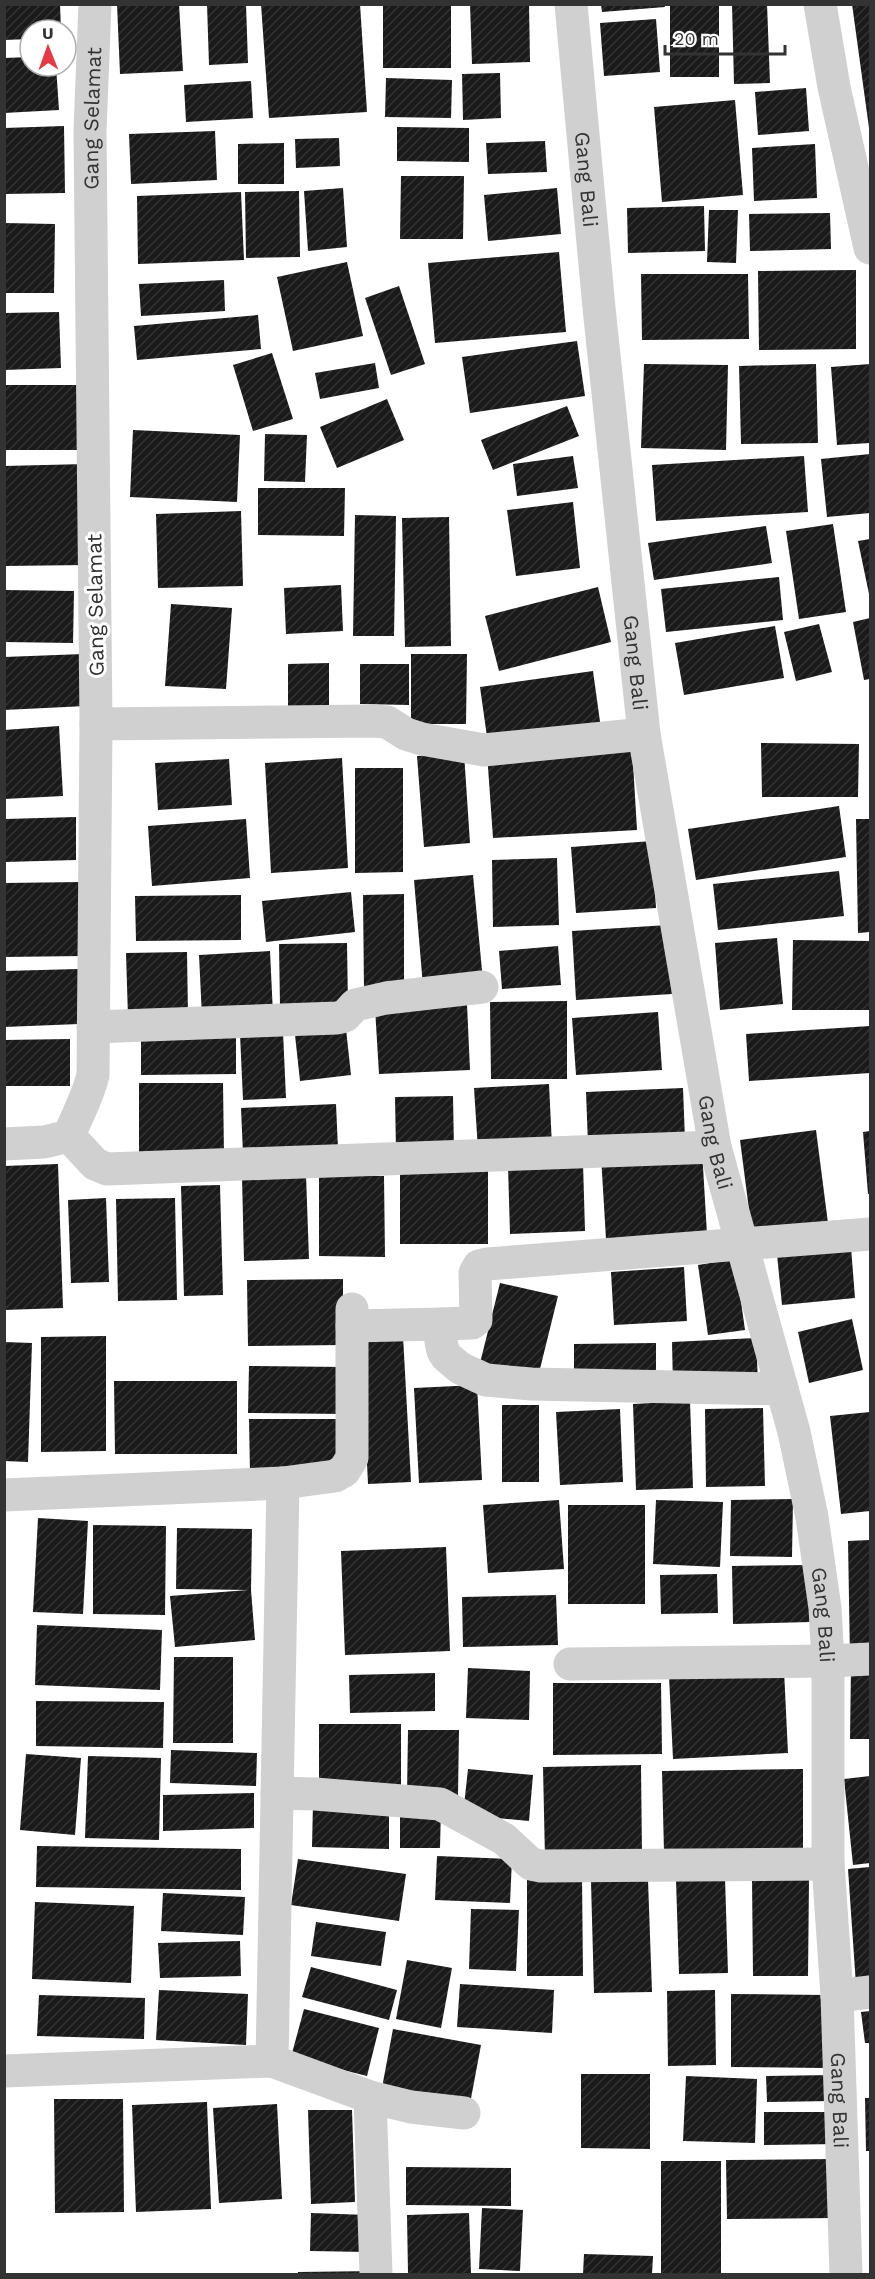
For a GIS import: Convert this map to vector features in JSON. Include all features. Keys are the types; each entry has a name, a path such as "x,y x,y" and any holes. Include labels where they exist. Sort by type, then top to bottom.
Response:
{"street":[{"name":"Gang Selamat","path":"69,1136 78,1112 88,1096 93,1076 96,724 90,131 95,4"},
{"name":"Gang Bali","path":"571,4 644,734 715,1147 794,1432 812,1517 825,1608 828,1661 828,1864 837,1996 846,2274"},
{"path":"820,4 834,87 870,248"},
{"path":"96,724 387,722 406,734 422,739 484,750 644,734"},
{"path":"93,1027 337,1018 345,1016 355,1005 386,998 482,987"},
{"path":"4,1144 44,1142 69,1136 95,1164 107,1169 715,1147"},
{"path":"4,1495 282,1483 335,1476 344,1471 352,1458 352,1318 442,1324 472,1323 476,1320 475,1273 479,1266 487,1263 742,1246 870,1234"},
{"path":"442,1324 442,1351 460,1368 486,1380 531,1384 782,1389"},
{"path":"272,2061 282,1483"},
{"path":"570,1664 870,1659"},
{"path":"277,1793 440,1804 504,1839 531,1864 541,1866 828,1864"},
{"path":"837,1996 870,1992"},
{"path":"4,2071 272,2061 370,2097 411,2107 464,2113"},
{"path":"370,2097 376,2274"}],"building":[{"path":"4,4 60,4 61,18 18,18 18,39 4,40"},
{"path":"117,4 179,4 183,71 120,74"},
{"path":"207,4 246,4 248,63 209,65"},
{"path":"261,4 360,4 367,112 269,118"},
{"path":"383,4 451,4 451,68 383,68"},
{"path":"470,4 529,4 530,62 472,64"},
{"path":"601,4 664,4 665,7 602,12"},
{"path":"670,4 719,4 719,77 670,77"},
{"path":"732,4 767,4 770,83 734,84"},
{"path":"852,4 870,4 870,128 869,128"},
{"path":"656,19 660,72 604,76 600,23"},
{"path":"18,57 18,78 57,78 59,110 4,113 4,58"},
{"path":"500,73 501,118 463,120 462,74"},
{"path":"386,78 452,80 451,118 385,117"},
{"path":"251,81 253,118 186,122 184,85"},
{"path":"806,88 809,131 758,135 755,92"},
{"path":"735,100 743,195 662,202 654,107"},
{"path":"64,126 65,193 4,194 4,128"},
{"path":"397,127 469,128 469,162 397,161"},
{"path":"215,131 217,180 131,184 129,134"},
{"path":"339,138 340,166 296,168 295,139"},
{"path":"545,141 547,172 488,174 486,143"},
{"path":"284,143 284,184 238,184 238,144"},
{"path":"815,144 817,198 754,201 752,148"},
{"path":"401,176 464,176 463,239 400,239"},
{"path":"343,188 347,247 308,251 304,191"},
{"path":"557,188 561,234 488,241 484,195"},
{"path":"299,191 300,257 246,258 245,192"},
{"path":"241,192 244,260 138,264 137,196"},
{"path":"704,206 705,251 628,253 627,208"},
{"path":"709,210 738,210 736,263 707,262"},
{"path":"830,213 831,249 750,251 749,214"},
{"path":"4,223 55,224 54,293 4,293"},
{"path":"559,252 566,332 435,343 428,263"},
{"path":"347,262 363,336 293,351 277,277"},
{"path":"856,270 856,349 759,350 758,271"},
{"path":"641,274 748,274 749,339 642,340"},
{"path":"224,280 225,311 141,316 139,284"},
{"path":"399,286 425,364 391,375 365,298"},
{"path":"59,312 61,368 4,370 4,313"},
{"path":"258,315 261,349 137,360 134,326"},
{"path":"577,341 585,396 470,413 462,357"},
{"path":"272,353 293,419 253,431 233,365"},
{"path":"375,363 379,388 320,399 315,373"},
{"path":"644,364 728,365 726,450 641,448"},
{"path":"816,364 818,443 741,444 739,366"},
{"path":"870,364 870,443 837,445 831,367"},
{"path":"4,385 79,385 79,450 4,450"},
{"path":"387,399 404,440 337,468 320,427"},
{"path":"567,406 579,436 493,470 481,440"},
{"path":"133,430 240,435 237,502 130,497"},
{"path":"265,434 307,435 305,482 264,481"},
{"path":"870,454 870,513 827,517 821,459"},
{"path":"573,456 578,488 517,496 513,464"},
{"path":"804,456 808,512 656,521 652,465"},
{"path":"86,464 87,565 4,566 4,466"},
{"path":"258,488 345,488 344,536 258,535"},
{"path":"573,502 580,568 516,576 507,510"},
{"path":"241,511 243,586 158,588 156,514"},
{"path":"355,515 396,516 394,636 353,636"},
{"path":"449,517 451,646 405,647 402,518"},
{"path":"833,524 846,612 799,619 786,531"},
{"path":"766,526 772,563 654,580 648,543"},
{"path":"870,539 870,594 869,594 858,541"},
{"path":"779,577 783,620 666,632 661,589"},
{"path":"341,585 343,631 286,634 284,588"},
{"path":"598,587 611,642 499,671 485,616"},
{"path":"4,590 74,591 73,643 4,642"},
{"path":"171,604 232,608 226,689 165,686"},
{"path":"870,618 870,679 864,680 853,622"},
{"path":"819,624 832,672 796,681 784,632"},
{"path":"775,626 784,678 684,695 675,643"},
{"path":"83,654 86,706 4,710 4,657"},
{"path":"411,654 467,654 466,724 411,724"},
{"path":"329,663 329,706 288,706 288,664"},
{"path":"360,664 409,664 409,705 360,704"},
{"path":"593,671 601,729 488,744 480,687"},
{"path":"59,726 63,796 4,799 4,730"},
{"path":"761,743 859,744 858,797 762,797"},
{"path":"632,746 637,830 493,838 487,753"},
{"path":"464,753 470,843 424,847 417,756"},
{"path":"342,758 348,868 271,873 265,763"},
{"path":"229,759 232,805 158,810 155,763"},
{"path":"355,768 403,768 403,872 355,873"},
{"path":"839,806 846,857 696,880 688,829"},
{"path":"76,817 76,860 5,862 5,819"},
{"path":"246,819 250,878 152,886 148,826"},
{"path":"856,819 870,819 870,932 858,933"},
{"path":"652,841 656,908 576,913 571,847"},
{"path":"557,858 559,925 493,927 492,860"},
{"path":"839,871 844,916 718,930 713,884"},
{"path":"473,875 483,981 423,986 414,880"},
{"path":"82,882 83,956 4,957 4,883"},
{"path":"351,892 355,932 266,942 262,901"},
{"path":"404,894 404,991 364,991 363,895"},
{"path":"241,895 241,940 136,941 135,896"},
{"path":"668,925 672,994 576,1000 572,931"},
{"path":"777,938 783,1004 720,1010 715,943"},
{"path":"793,940 870,941 870,1010 792,1010"},
{"path":"347,943 348,1006 280,1007 279,944"},
{"path":"558,946 561,985 502,989 499,951"},
{"path":"270,951 273,1014 202,1017 199,955"},
{"path":"187,952 188,1016 128,1017 126,953"},
{"path":"78,969 79,1024 4,1027 4,971"},
{"path":"567,1001 567,1079 491,1079 490,1002"},
{"path":"467,1004 470,1070 379,1074 375,1008"},
{"path":"658,1012 662,1070 576,1075 572,1018"},
{"path":"870,1026 870,1073 749,1081 746,1034"},
{"path":"346,1029 351,1075 300,1081 295,1035"},
{"path":"283,1032 286,1098 243,1100 240,1034"},
{"path":"141,1037 236,1038 236,1074 141,1075"},
{"path":"70,1039 70,1086 4,1086 4,1040"},
{"path":"139,1083 223,1083 224,1155 139,1155"},
{"path":"549,1084 552,1146 478,1150 474,1088"},
{"path":"683,1088 685,1140 588,1144 586,1092"},
{"path":"453,1096 454,1150 396,1151 395,1097"},
{"path":"336,1104 338,1149 243,1154 241,1108"},
{"path":"816,1130 829,1231 753,1241 740,1140"},
{"path":"870,1131 870,1194 868,1194 863,1132"},
{"path":"702,1150 707,1234 606,1239 601,1156"},
{"path":"583,1163 585,1231 510,1234 508,1166"},
{"path":"58,1164 63,1308 4,1310 4,1166"},
{"path":"488,1169 488,1244 400,1244 400,1170"},
{"path":"306,1175 309,1259 244,1261 242,1177"},
{"path":"319,1176 384,1176 385,1257 319,1256"},
{"path":"220,1185 223,1295 184,1296 181,1186"},
{"path":"106,1198 109,1282 71,1283 68,1200"},
{"path":"175,1198 177,1300 118,1301 116,1199"},
{"path":"851,1247 855,1298 782,1305 777,1254"},
{"path":"735,1259 745,1330 708,1335 698,1265"},
{"path":"684,1267 687,1321 614,1325 611,1272"},
{"path":"343,1279 343,1345 248,1346 247,1280"},
{"path":"500,1283 558,1296 538,1377 480,1363"},
{"path":"852,1319 863,1370 809,1383 798,1332"},
{"path":"106,1336 106,1451 41,1452 41,1337"},
{"path":"403,1336 411,1482 368,1484 361,1338"},
{"path":"756,1338 758,1382 673,1386 672,1342"},
{"path":"4,1342 32,1343 28,1462 4,1461"},
{"path":"656,1343 656,1379 574,1381 574,1344"},
{"path":"249,1366 344,1367 344,1414 248,1413"},
{"path":"114,1381 237,1381 237,1454 115,1454"},
{"path":"477,1385 482,1480 419,1483 414,1388"},
{"path":"690,1401 693,1488 636,1490 633,1404"},
{"path":"502,1405 539,1405 539,1482 502,1482"},
{"path":"763,1408 765,1486 706,1487 705,1409"},
{"path":"620,1409 623,1482 560,1485 556,1412"},
{"path":"870,1412 870,1511 841,1514 830,1416"},
{"path":"249,1419 336,1419 337,1472 250,1473"},
{"path":"793,1499 792,1557 730,1556 731,1500"},
{"path":"559,1500 564,1569 488,1573 483,1505"},
{"path":"656,1500 723,1502 720,1567 653,1564"},
{"path":"568,1505 645,1505 645,1604 568,1604"},
{"path":"38,1518 88,1521 83,1614 33,1612"},
{"path":"93,1525 166,1526 165,1615 93,1614"},
{"path":"177,1528 252,1529 251,1590 255,1640 175,1647 170,1596 248,1590 176,1589"},
{"path":"870,1540 870,1657 850,1658 848,1541"},
{"path":"446,1547 450,1651 345,1655 341,1551"},
{"path":"810,1565 811,1622 733,1624 732,1566"},
{"path":"717,1574 718,1613 661,1614 660,1575"},
{"path":"556,1595 558,1645 463,1647 462,1597"},
{"path":"37,1625 162,1630 160,1690 35,1685"},
{"path":"174,1657 233,1657 233,1743 173,1743"},
{"path":"851,1667 870,1667 870,1739 850,1739"},
{"path":"468,1668 530,1671 529,1720 466,1718"},
{"path":"784,1670 788,1753 673,1759 669,1676"},
{"path":"435,1673 435,1711 350,1713 349,1675"},
{"path":"553,1683 661,1683 662,1754 553,1755"},
{"path":"36,1701 164,1702 163,1748 36,1746"},
{"path":"319,1724 401,1724 401,1789 319,1789"},
{"path":"408,1730 459,1730 458,1796 407,1796"},
{"path":"171,1750 257,1753 256,1786 170,1783"},
{"path":"26,1754 81,1758 75,1835 20,1830"},
{"path":"88,1756 161,1758 159,1840 85,1838"},
{"path":"641,1765 642,1856 545,1858 543,1767"},
{"path":"468,1769 533,1775 529,1821 463,1815"},
{"path":"803,1769 803,1850 664,1852 662,1771"},
{"path":"870,1776 870,1863 853,1865 844,1779"},
{"path":"254,1793 254,1828 163,1831 163,1795"},
{"path":"313,1803 389,1803 389,1849 312,1847"},
{"path":"400,1808 441,1808 440,1848 400,1848"},
{"path":"37,1846 241,1849 241,1890 36,1887"},
{"path":"437,1856 512,1859 510,1903 435,1900"},
{"path":"298,1859 406,1874 399,1921 291,1905"},
{"path":"870,1867 870,1984 856,1985 848,1869"},
{"path":"582,1877 583,1976 527,1976 527,1878"},
{"path":"725,1878 728,1973 679,1974 676,1880"},
{"path":"752,1878 809,1879 808,1976 753,1976"},
{"path":"648,1880 652,1992 594,1993 591,1882"},
{"path":"163,1893 245,1897 243,1935 161,1931"},
{"path":"35,1902 134,1906 131,1983 32,1979"},
{"path":"471,1909 519,1910 516,1971 469,1969"},
{"path":"316,1922 386,1932 381,1966 311,1956"},
{"path":"240,1941 241,1976 160,1978 158,1943"},
{"path":"407,1960 452,1968 441,2028 396,2019"},
{"path":"311,1967 397,1990 389,2020 302,1997"},
{"path":"460,1984 554,1990 552,2033 457,2027"},
{"path":"159,1990 248,1994 246,2045 156,2040"},
{"path":"715,1990 716,2065 668,2066 667,1991"},
{"path":"731,1994 824,1995 824,2068 731,2067"},
{"path":"39,1995 145,1998 144,2039 37,2036"},
{"path":"304,2009 379,2028 367,2076 291,2057"},
{"path":"870,2011 870,2043 865,2043 861,2012"},
{"path":"393,2029 481,2045 469,2109 381,2093"},
{"path":"581,2074 650,2074 650,2149 581,2148"},
{"path":"832,2075 833,2101 767,2102 766,2076"},
{"path":"686,2076 757,2079 755,2143 683,2141"},
{"path":"865,2098 870,2098 870,2151 866,2151"},
{"path":"54,2099 123,2099 124,2212 55,2213"},
{"path":"207,2102 211,2209 136,2212 132,2105"},
{"path":"277,2104 282,2199 219,2203 213,2108"},
{"path":"308,2110 352,2110 355,2202 311,2204"},
{"path":"764,2112 839,2112 840,2144 764,2145"},
{"path":"835,2159 835,2218 727,2219 726,2160"},
{"path":"661,2161 721,2161 721,2274 661,2274"},
{"path":"406,2167 511,2168 511,2206 406,2205"},
{"path":"482,2208 523,2210 520,2271 479,2269"},
{"path":"311,2213 368,2215 367,2252 310,2251"},
{"path":"469,2213 471,2274 408,2274 407,2215"},
{"path":"584,2254 653,2256 652,2274 583,2274"},
{"path":"375,2271 375,2274 298,2274 298,2272"}]}
